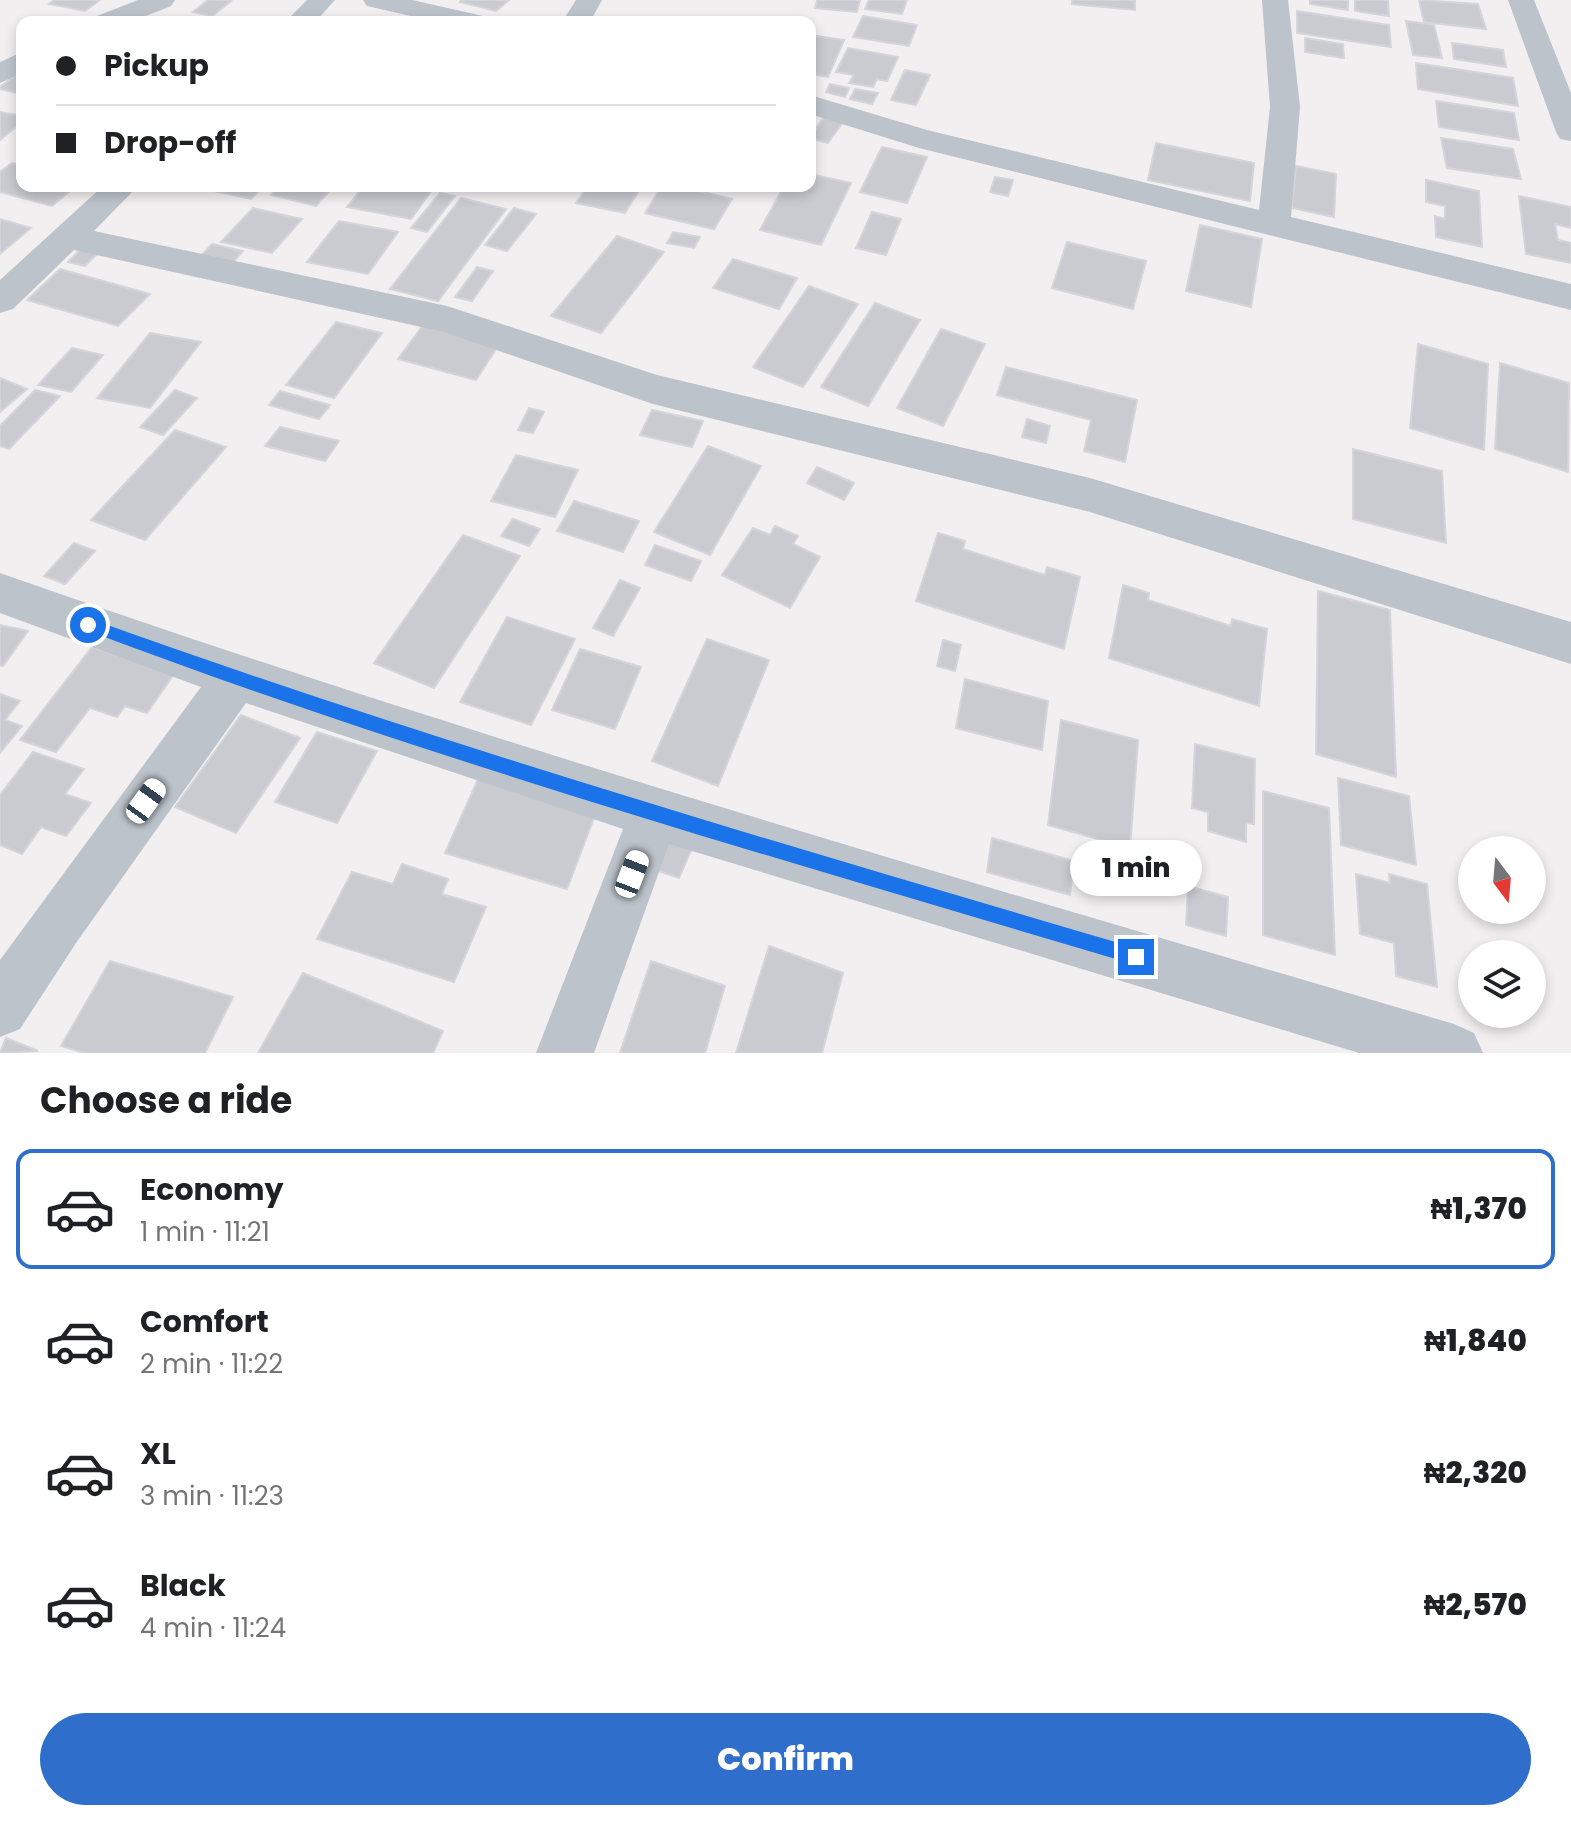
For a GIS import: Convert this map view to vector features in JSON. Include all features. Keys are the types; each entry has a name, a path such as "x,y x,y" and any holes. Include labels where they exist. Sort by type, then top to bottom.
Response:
{"street":[{"path":"122,16 162,0"},
{"path":"305,16 322,0"},
{"path":"376,0 447,16"},
{"path":"1274,226 1285,107 1275,0"},
{"path":"1521,0 1571,132"},
{"path":"816,106 919,138 1571,297"},
{"path":"0,300 116,192"},
{"path":"67,237 447,319 653,389 1090,495 1571,643"},
{"path":"0,593 236,678 654,814 1454,1053"},
{"path":"0,1009 57,924 236,678"},
{"path":"565,1053 654,814"}],"building":[{"path":"54,0 100,0 85,11 49,4"},
{"path":"208,0 231,1 212,16 193,12"},
{"path":"509,0 496,11 460,2"},
{"path":"817,0 860,0 857,12 815,8"},
{"path":"869,0 907,0 902,14 865,9"},
{"path":"1072,0 1135,0 1135,10 1072,4"},
{"path":"1310,0 1348,0 1348,10 1310,4"},
{"path":"1355,0 1388,0 1389,16 1355,11"},
{"path":"1419,0 1478,4 1486,29 1424,22"},
{"path":"1297,11 1389,25 1391,47 1297,33"},
{"path":"863,16 917,25 909,46 853,37"},
{"path":"1406,21 1434,25 1442,58 1413,55"},
{"path":"816,36 844,40 828,77 816,75"},
{"path":"1305,38 1343,44 1344,58 1305,52"},
{"path":"1452,43 1503,50 1506,67 1454,59"},
{"path":"848,48 898,57 887,81 877,79 873,87 849,83 854,75 836,72"},
{"path":"1416,63 1513,78 1518,106 1418,89"},
{"path":"905,70 930,75 916,105 891,100"},
{"path":"16,75 16,93 0,87"},
{"path":"830,84 849,88 845,97 826,92"},
{"path":"855,89 878,93 872,104 850,99"},
{"path":"1436,101 1514,113 1519,140 1439,127"},
{"path":"0,112 16,115 16,127 0,140"},
{"path":"824,117 843,122 828,143 816,140 816,129"},
{"path":"1441,138 1513,149 1521,179 1447,168"},
{"path":"1156,143 1254,163 1250,201 1148,180"},
{"path":"882,147 927,157 907,203 860,192"},
{"path":"12,163 16,164 16,192 69,192 52,206 0,192 0,172"},
{"path":"1296,166 1336,174 1334,217 1292,208"},
{"path":"816,175 851,183 821,245 760,230 781,192 816,192"},
{"path":"995,177 1013,180 1008,196 990,192"},
{"path":"1426,180 1479,191 1482,247 1436,237 1435,216 1445,219 1445,206 1426,202"},
{"path":"219,192 258,192 251,199"},
{"path":"274,192 329,192 316,206 271,195"},
{"path":"359,192 431,192 411,219 347,207"},
{"path":"584,192 638,192 625,213 576,203"},
{"path":"658,192 702,192 732,199 714,229 645,213"},
{"path":"440,193 455,196 427,232 411,228"},
{"path":"1519,196 1571,207 1571,228 1555,224 1558,240 1571,243 1571,263 1526,254"},
{"path":"461,198 506,209 438,301 390,289"},
{"path":"253,208 302,219 272,253 221,242"},
{"path":"514,208 536,214 507,251 485,245"},
{"path":"872,212 901,219 886,255 856,248"},
{"path":"0,219 31,228 0,254"},
{"path":"339,221 398,232 368,274 307,262"},
{"path":"1200,225 1262,239 1251,307 1186,291"},
{"path":"673,232 700,237 694,248 667,243"},
{"path":"617,236 664,252 601,333 551,316"},
{"path":"1067,242 1146,261 1133,309 1052,288"},
{"path":"212,244 243,251 230,266 199,258"},
{"path":"84,246 101,250 85,266 68,262"},
{"path":"733,259 797,278 779,309 713,288"},
{"path":"477,267 493,271 472,301 455,297"},
{"path":"60,269 150,294 118,326 27,300"},
{"path":"809,286 858,304 803,387 753,367"},
{"path":"875,303 920,320 868,406 821,387"},
{"path":"336,322 382,333 334,398 286,385"},
{"path":"424,324 500,343 476,380 398,359"},
{"path":"941,329 985,344 943,426 897,408"},
{"path":"150,333 201,342 150,408 97,398"},
{"path":"1418,344 1488,364 1484,450 1410,428"},
{"path":"72,348 103,355 71,392 38,385"},
{"path":"1500,363 1569,383 1568,472 1495,449"},
{"path":"1006,367 1137,400 1125,462 1084,451 1091,420 997,395"},
{"path":"0,378 27,389 0,412"},
{"path":"35,390 60,396 9,449 0,446 0,426"},
{"path":"175,390 197,398 163,435 140,427"},
{"path":"280,391 330,405 319,419 269,405"},
{"path":"529,408 544,412 533,433 518,430"},
{"path":"652,410 703,421 692,447 640,435"},
{"path":"1027,419 1050,426 1046,443 1022,437"},
{"path":"280,427 339,441 325,461 265,446"},
{"path":"175,430 226,447 145,540 91,520"},
{"path":"708,446 761,466 710,555 654,532"},
{"path":"1353,449 1442,471 1446,543 1353,519"},
{"path":"516,455 578,470 555,517 491,501"},
{"path":"817,467 854,483 844,500 807,483"},
{"path":"574,501 639,521 623,552 557,531"},
{"path":"513,519 540,529 529,546 501,536"},
{"path":"775,526 798,536 793,544 820,557 790,608 722,575 753,528 770,535"},
{"path":"938,533 965,541 963,549 1045,575 1047,567 1080,577 1064,649 916,601"},
{"path":"463,535 520,556 434,688 374,663"},
{"path":"74,543 95,551 65,584 44,576"},
{"path":"655,545 701,561 691,581 645,565"},
{"path":"620,580 640,588 613,636 593,628"},
{"path":"1123,585 1149,593 1148,600 1231,626 1232,619 1267,629 1259,706 1109,658"},
{"path":"1318,591 1390,610 1396,777 1316,754"},
{"path":"507,617 575,639 531,725 460,702"},
{"path":"0,625 28,631 3,666 0,665"},
{"path":"707,639 769,660 718,786 652,761"},
{"path":"943,640 961,645 955,671 937,666"},
{"path":"92,647 174,674 147,713 125,706 117,717 90,708 56,752 20,740"},
{"path":"580,649 641,667 615,729 552,710"},
{"path":"965,679 1048,701 1042,750 956,728"},
{"path":"0,694 20,701 5,720 22,726 0,753"},
{"path":"241,715 300,738 236,833 175,807"},
{"path":"1061,720 1138,740 1130,848 1048,825"},
{"path":"317,732 377,751 337,823 275,802"},
{"path":"1195,744 1255,759 1254,824 1246,823 1246,842 1208,831 1208,812 1192,808"},
{"path":"33,752 84,769 65,794 91,803 66,836 41,827 22,854 0,845 0,795"},
{"path":"479,777 597,810 567,889 445,853"},
{"path":"1338,778 1409,796 1416,865 1341,845"},
{"path":"1263,791 1329,808 1335,955 1263,935"},
{"path":"668,835 693,846 679,878 653,869"},
{"path":"992,838 1074,861 1070,895 987,872"},
{"path":"402,864 448,879 442,894 486,907 454,982 317,939 352,872 393,884"},
{"path":"1356,874 1390,883 1389,874 1427,884 1437,987 1396,976 1394,943 1360,934"},
{"path":"1188,886 1228,897 1226,936 1186,925"},
{"path":"769,946 843,973 822,1053 736,1053"},
{"path":"110,961 233,997 205,1053 84,1053 61,1046"},
{"path":"651,961 725,986 705,1053 620,1053"},
{"path":"303,973 443,1031 433,1053 258,1053"},
{"path":"6,1038 38,1051 0,1053"}],"route":[{"path":"88,625 236,678 654,814 1136,957"}]}
